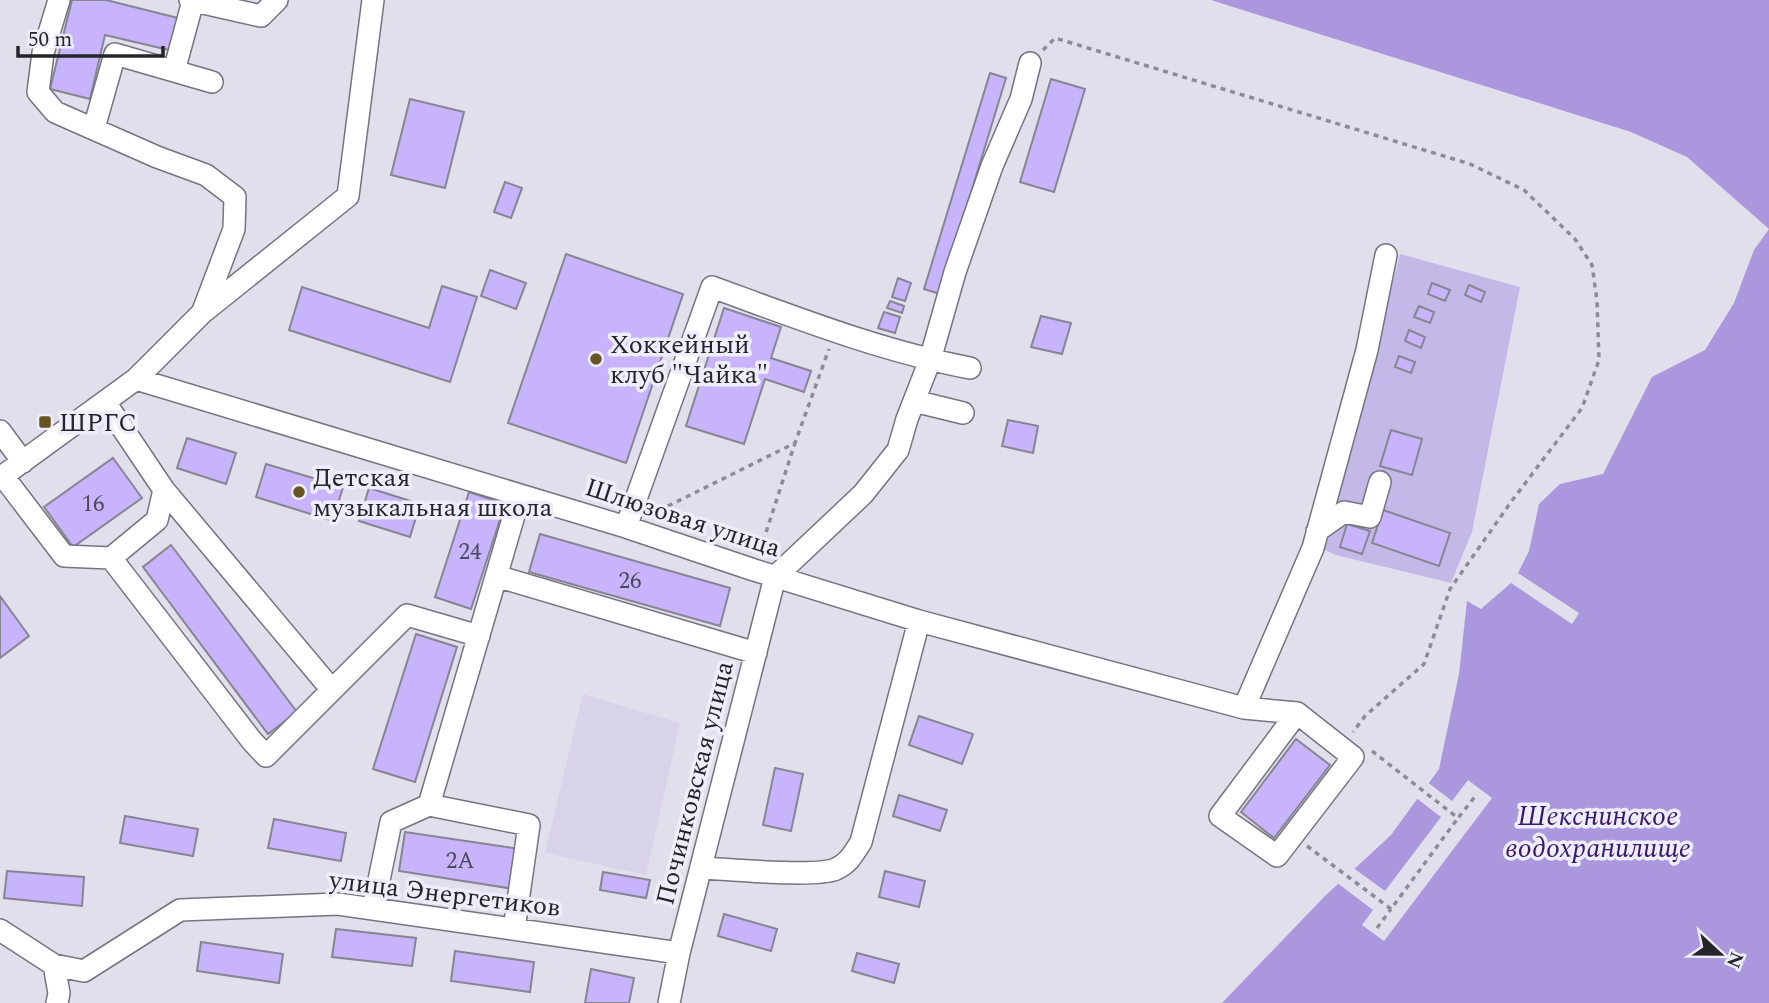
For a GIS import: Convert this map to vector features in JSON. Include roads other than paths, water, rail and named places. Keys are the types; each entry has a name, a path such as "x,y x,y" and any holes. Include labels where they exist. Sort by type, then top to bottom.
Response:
{"street":[{"path":"59,0 43,53 38,92 55,112 157,157 206,175 235,197 234,229 202,313"},
{"path":"174,71 191,0 261,16 277,0"},
{"path":"164,490 157,520 111,558 64,556 1,477 136,379 202,313 348,196 373,0"},
{"path":"94,128 115,54 212,82"},
{"path":"775,577 863,494 898,450 930,360 955,272 992,166 1021,99 1030,63"},
{"path":"1244,708 1312,548 1367,350 1386,255"},
{"path":"626,527 712,287 835,332 930,360 970,368"},
{"name":"Шлюзовая улица","path":"136,379 626,527 919,621 1244,708 1297,713"},
{"path":"914,401 963,413"},
{"path":"105,402 164,490 332,690"},
{"path":"0,431 23,462"},
{"path":"1317,531 1344,512 1370,517 1380,482"},
{"path":"429,805 520,495"},
{"path":"111,558 266,756 407,615 479,636"},
{"path":"496,576 756,653"},
{"name":"Починковская улица","path":"669,1003 679,953 775,577"},
{"path":"701,868 807,872 834,870 848,862 861,842 919,621"},
{"path":"1297,713 1353,757 1277,856 1220,816 1297,713"},
{"path":"373,909 391,822 429,805 529,825 514,929"},
{"name":"улица Энергетиков","path":"54,965 84,971 180,910 338,904 679,953"},
{"path":"0,930 54,965 59,993 57,1003"}],"water":[{"path":"1211,0 1769,0 1769,229 1687,157 1631,132"},
{"name":"Шекснинское водохранилище","path":"1769,229 1769,1003 1222,1003 1325,896 1391,835 1439,769 1459,674 1467,601 1481,609 1511,583 1529,551 1539,504 1560,484 1603,474 1652,377 1705,350 1734,303 1754,250"}],"place":[{"name":"Хоккейный клуб \"Чайка\"","path":"596,359"},
{"name":"ШРГС","path":"45,422"},
{"name":"Детская музыкальная школа","path":"299,492"}]}
